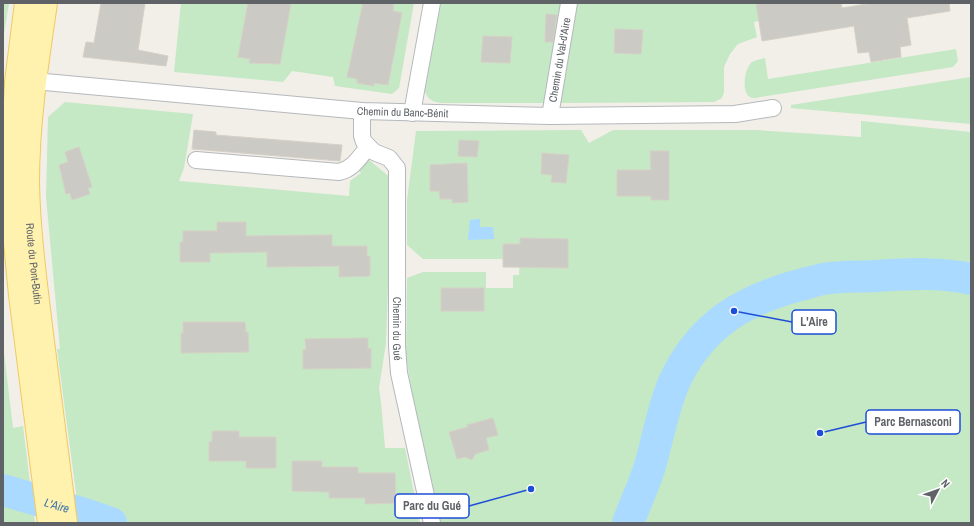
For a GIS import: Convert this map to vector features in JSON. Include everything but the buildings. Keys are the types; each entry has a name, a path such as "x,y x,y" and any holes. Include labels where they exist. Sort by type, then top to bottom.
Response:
{"main road":[{"name":"Route du Pont-Butin","path":"26,3 18,81 11,183 14,232 29,294 66,523"},
{"name":"Route du Pont-Butin","path":"18,81 46,3"},
{"name":"Route du Pont-Butin","path":"29,294 50,523"}],"street":[{"path":"412,113 432,3"},
{"name":"Chemin du Val-d'Aire","path":"550,116 569,3"},
{"name":"Chemin du Banc-Bénit","path":"18,81 362,112 550,116 735,114 773,108"},
{"path":"196,160 339,172 347,170 353,166 368,147 362,136 362,112"},
{"name":"Chemin du Gué","path":"368,147 374,152 389,158 397,168 397,346 399,373 432,523"}],"green space":[{"path":"3,3 9,3 3,40"},
{"path":"181,3 414,3 399,88 392,94 335,86 333,77 292,71 283,82 174,72"},
{"path":"441,3 566,3 547,103 441,103 430,99 426,95 424,84"},
{"path":"576,3 756,3 759,21 754,22 757,37 738,44 730,54 724,67 724,92 722,98 714,102 558,103"},
{"path":"956,49 958,61 953,67 756,98 749,96 745,87 745,76 749,65 754,61 765,58 768,79"},
{"path":"971,77 971,124 791,108 791,105"},
{"path":"65,102 193,114 184,168 179,181 349,196 350,181 361,173 356,166 361,162 369,160 392,179 386,343 379,388 385,448 405,448 420,523 80,523 57,349 60,349 46,197 48,117"},
{"path":"861,121 971,132 971,523 439,523 417,420 406,358 407,278 423,272 486,272 486,288 513,288 513,275 519,275 520,259 423,259 407,245 407,200 416,131 581,130 589,143 613,130 756,130 861,137"},
{"path":"3,344 13,428 23,426 35,523 3,523"}],"water":[{"path":"480,219 480,227 493,227 494,239 468,240 470,220"}],"waterway":[{"name":"L'Aire","path":"628,523 650,466 672,386 687,358 712,329 726,318 758,299 776,292 823,279 924,274 948,275 971,279"},
{"name":"L'Aire","path":"3,490 111,523"}],"place":[{"name":"L'Aire","path":"734,311"},
{"name":"Parc Bernasconi","path":"820,433"},
{"name":"Parc du Gué","path":"531,489"}]}
